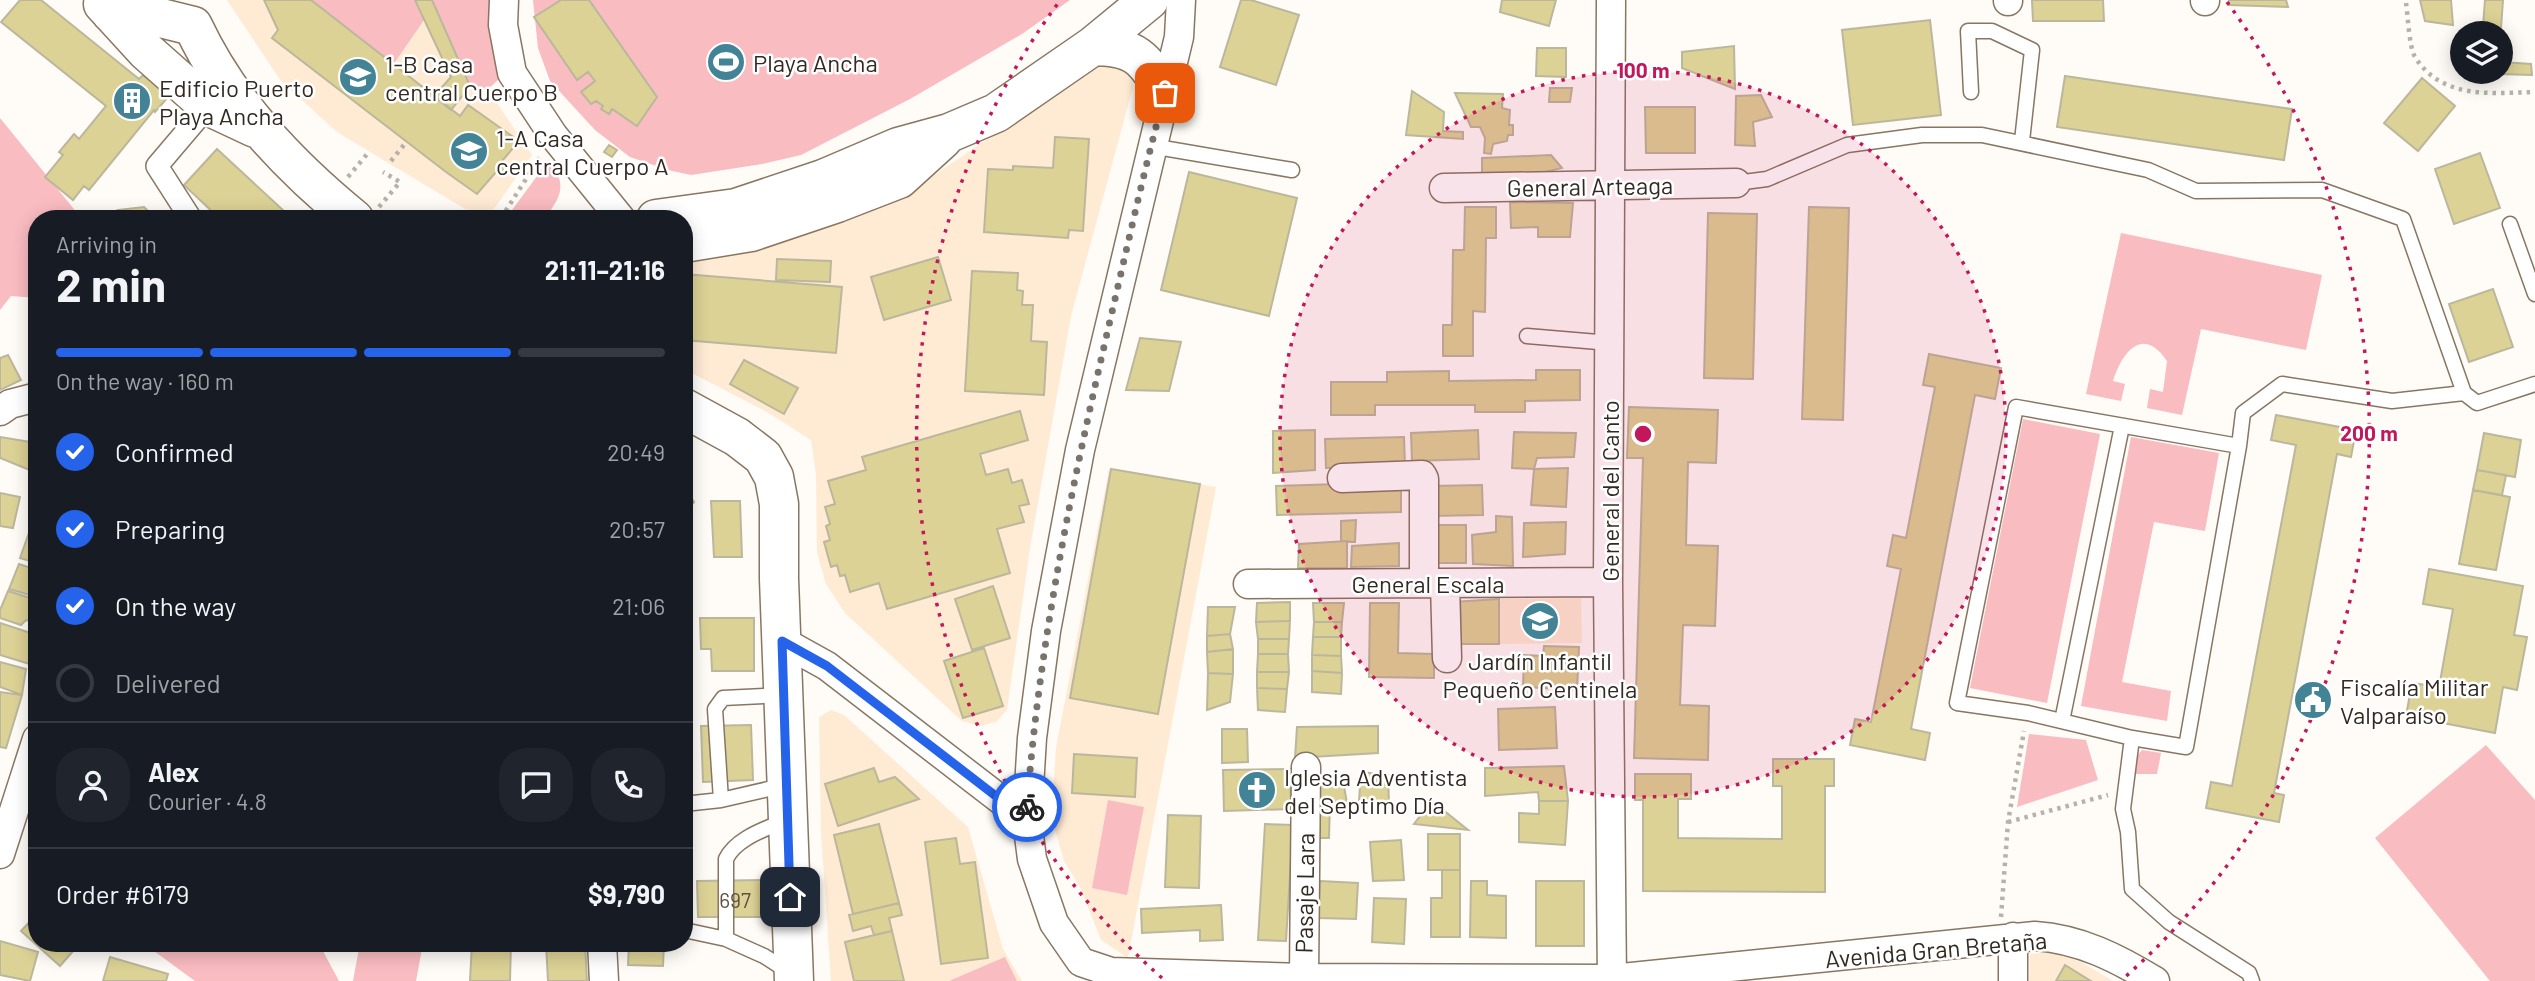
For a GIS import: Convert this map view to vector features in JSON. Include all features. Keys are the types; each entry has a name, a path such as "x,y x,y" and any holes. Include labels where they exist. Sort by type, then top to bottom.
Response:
{"main road":[{"path":"693,214 736,208 823,179 898,148 949,133 996,113 1093,46 1149,0"},
{"path":"105,6 174,29 260,131 329,199 355,210"},
{"path":"174,29 208,106 260,131"},
{"path":"1093,46 1115,46 1132,52 1149,65 1165,93"},
{"path":"693,242 751,232 899,179 949,133"},
{"path":"693,413 737,437 763,457 774,477 779,504 793,978"}],"street":[{"path":"504,0 503,25 512,73 553,135 614,210"},
{"path":"1081,972 1054,923 1032,859 1027,820 1032,738 1043,658 1082,438 1179,37 1181,0"},
{"name":"General del Canto","path":"1611,0 1608,582 1612,980"},
{"path":"185,210 157,166 208,106"},
{"name":"General Arteaga","path":"1444,188 1736,183"},
{"path":"0,411 10,404 28,399"},
{"path":"1342,478 1422,475 1434,583 1447,658"},
{"name":"General Escala","path":"1248,584 1608,582"},
{"path":"782,641 827,666 1027,820"},
{"name":"Pasaje Lara","path":"1304,978 1306,767"},
{"path":"0,854 28,768"},
{"name":"Avenida Gran Bretaña","path":"1081,972 1351,980 1612,980 2006,938 2053,937 2120,960 2155,981"},
{"path":"2006,938 2013,981"},
{"path":"602,952 604,981"}],"lane":[{"path":"1971,92 1968,31 1992,31 2032,50 2022,141"},
{"path":"1736,183 1767,179 1847,145 1909,136 1982,135 2022,141 2148,170 2196,191 2322,190 2403,219 2464,393 2477,402 2535,384"},
{"path":"1151,146 1292,170"},
{"path":"2510,224 2535,294"},
{"path":"1527,336 1610,343"},
{"path":"2239,446 2016,407 1957,703 2028,713 2132,738 2186,747 2239,446 2243,414 2282,384 2392,401 2464,393"},
{"path":"2062,721 2122,426"},
{"path":"720,800 715,709 718,702 723,698 783,695"},
{"path":"2132,738 2123,809 2128,832 2132,889 2169,922 2249,973 2252,981"},
{"path":"693,803 720,800 787,802"},
{"path":"726,939 726,859 730,851 760,832 787,802"},
{"path":"693,932 726,939 764,956 793,978"}],"path":[{"path":"2406,3 2414,56 2439,81 2471,93 2535,92"},
{"path":"506,210 553,135"},
{"path":"391,161 407,141"},
{"path":"358,165 368,153"},
{"path":"370,210 400,183 383,172"},
{"path":"2006,938 2008,822 2028,713"},
{"path":"2008,822 2124,791"}],"shaded area":[{"path":"227,0 489,0 490,28 501,77 488,90 532,155 494,209 465,209 337,132 281,81"},
{"path":"311,0 415,0 424,20 393,65"},
{"path":"432,0 489,0 490,28 501,77 488,89 470,86"},
{"path":"533,0 1070,0 1022,34 910,99 801,155 691,175 630,157 595,130 550,81 538,48"},
{"path":"1101,62 1130,70 1133,87 1071,316 1030,548 1007,710 996,722 980,726 962,721 845,613 826,584 817,553 816,474 811,440 767,412 693,374 693,261 739,254 813,232 899,199"},
{"path":"0,118 75,210 28,210 28,297 11,296 0,310"},
{"path":"549,160 560,185 558,197 551,210 512,210"},
{"path":"2121,233 2322,275 2306,350 2201,329 2182,415 2147,408 2150,389 2163,392 2167,361 2150,345 2134,347 2117,370 2113,381 2125,384 2121,401 2086,394"},
{"path":"2023,419 2100,434 2047,703 1970,688"},
{"path":"2131,437 2219,453 2205,531 2154,522 2122,682 2171,691 2167,721 2081,706"},
{"path":"1109,469 1216,487 1128,958 1101,940 1080,887 1064,861 1055,830 1053,795 1056,748"},
{"name":"Jardín Infantil Pequeño Centinela","path":"1581,598 1582,643 1499,644 1499,599"},
{"path":"831,710 844,715 968,827 1003,949 1022,981 831,981 821,832 819,717"},
{"path":"2029,734 2086,740 2098,780 2017,807"},
{"path":"2486,745 2535,800 2535,981 2490,981 2375,838"},
{"path":"2142,750 2161,753 2157,774 2132,774 2131,763"},
{"path":"1108,800 1144,807 1127,895 1092,888"},
{"path":"155,952 324,952 339,981 195,981"},
{"path":"358,952 421,952 416,981 353,981"},
{"path":"2052,952 2081,962 2113,981 2029,981 2030,954"},
{"path":"1005,957 1017,981 949,981"}],"building":[{"name":"Edificio Puerto Playa Ancha","path":"20,0 41,0 139,79 143,75 169,96 155,112 154,110 89,190 84,186 73,200 45,177 63,155 59,152 74,134 79,139 106,106 1,22"},
{"path":"264,0 311,0 460,116 468,105 519,141 502,161 507,165 500,176 496,172 477,194 446,172 272,38 278,30"},
{"path":"415,0 432,0 470,86 451,110 434,96 451,77"},
{"path":"561,0 589,0 657,97 637,126 612,109 609,114 601,109 603,106 596,101 591,104 581,92 595,81 588,72 577,80 534,17"},
{"path":"1241,0 1251,0 1299,15 1276,85 1220,67"},
{"path":"1502,0 1556,0 1549,26 1500,12"},
{"path":"2032,0 2103,0 2104,21 2033,21"},
{"path":"2229,0 2286,0 2288,7 2229,5"},
{"path":"2420,0 2451,0 2453,21 2450,21 2450,25 2425,21"},
{"path":"2485,0 2503,0 2502,21 2483,21"},
{"path":"1930,20 1941,115 1853,125 1842,30"},
{"path":"1734,46 1735,89 1682,68 1682,52"},
{"path":"1537,48 1566,48 1566,77 1536,76"},
{"path":"2513,63 2531,64 2532,75 2513,74"},
{"path":"2065,76 2292,109 2284,160 2057,127"},
{"path":"2422,78 2455,106 2418,151 2384,123"},
{"path":"1550,88 1572,88 1570,102 1549,102"},
{"path":"1412,91 1444,112 1443,131 1463,132 1463,139 1406,135"},
{"path":"1455,93 1503,94 1502,108 1510,110 1509,125 1513,125 1513,135 1508,135 1507,141 1493,144 1491,154 1484,153 1485,138 1480,127 1471,127"},
{"path":"1761,95 1772,117 1753,122 1755,146 1735,145 1736,96"},
{"path":"1645,107 1695,107 1695,153 1646,153"},
{"path":"1055,137 1089,139 1083,231 1069,230 1068,238 984,232 988,169 1013,170 1013,166 1053,168"},
{"path":"609,145 617,150 612,157 604,152"},
{"path":"217,149 283,210 210,210 184,185"},
{"path":"2480,153 2500,208 2454,224 2435,169"},
{"path":"1551,155 1562,168 1533,175 1482,176 1482,158"},
{"path":"1189,172 1297,198 1269,316 1161,290"},
{"path":"1510,202 1573,203 1570,237 1538,237 1538,227 1511,228"},
{"path":"144,207 147,210 118,210"},
{"path":"1465,207 1496,207 1496,238 1486,238 1485,312 1473,311 1473,356 1443,356 1443,325 1452,325 1453,250 1464,250"},
{"path":"1809,207 1849,208 1843,420 1802,419"},
{"path":"1708,213 1757,214 1753,379 1704,378"},
{"path":"938,257 951,300 884,320 871,277"},
{"path":"777,259 831,261 830,282 776,280"},
{"path":"972,271 1018,273 1017,290 1023,291 1022,305 1033,305 1031,341 1047,342 1044,395 965,391"},
{"path":"693,275 842,287 836,353 693,341"},
{"path":"2493,289 2513,347 2469,362 2449,304"},
{"path":"1140,338 1181,342 1169,391 1126,390"},
{"path":"1929,354 2001,368 1995,399 1975,395 1911,729 1930,733 1925,760 1850,745 1855,719 1871,722 1901,569 1887,566 1893,535 1906,538 1935,387 1923,385"},
{"path":"8,355 21,380 0,390 0,358"},
{"path":"744,360 798,388 784,414 730,384"},
{"path":"1536,370 1580,370 1580,400 1525,401 1525,412 1475,412 1475,405 1375,405 1375,415 1331,415 1331,382 1387,382 1387,372 1449,371 1449,381 1536,380"},
{"path":"1629,407 1718,410 1716,463 1688,462 1686,545 1718,546 1715,626 1683,625 1680,705 1709,706 1708,760 1634,758 1643,458 1627,458"},
{"path":"1020,411 1028,440 980,454 986,475 1008,469 1012,483 1022,480 1029,504 1019,506 1024,522 997,529 1010,573 887,609 879,583 850,592 845,575 840,576 837,565 831,567 824,542 830,540 826,526 830,524 825,507 835,504 828,481 866,470 862,457"},
{"path":"2276,415 2356,430 2351,457 2337,454 2274,793 2284,795 2279,822 2206,808 2211,782 2232,786 2296,445 2271,440"},
{"path":"1315,430 1315,470 1273,473 1273,431"},
{"path":"1478,430 1479,459 1412,461 1411,433"},
{"path":"1514,432 1576,433 1574,457 1537,458 1534,469 1512,468"},
{"path":"2484,433 2521,440 2515,477 2477,470"},
{"path":"0,437 28,442 28,469 0,458"},
{"path":"1404,437 1405,466 1326,468 1325,439"},
{"path":"1568,468 1566,507 1531,505 1534,469"},
{"path":"1111,469 1200,484 1158,714 1070,698"},
{"path":"2477,470 2506,475 2502,495 2473,490"},
{"path":"1401,482 1401,512 1277,515 1276,486"},
{"path":"1482,485 1483,515 1430,516 1430,486"},
{"path":"2473,490 2510,497 2496,570 2459,564"},
{"path":"0,493 20,497 13,528 0,526"},
{"path":"711,501 740,501 742,557 714,557"},
{"path":"1496,516 1512,517 1513,566 1473,564 1472,535 1496,532"},
{"path":"1356,520 1355,542 1341,541 1341,521"},
{"path":"1566,522 1565,554 1523,557 1524,523"},
{"path":"1428,525 1466,525 1466,563 1428,563"},
{"path":"28,536 28,560 20,558"},
{"path":"1347,541 1347,568 1298,568 1299,544"},
{"path":"1399,543 1399,566 1351,567 1352,546"},
{"path":"19,564 28,567 28,594 9,589"},
{"path":"2429,569 2523,586 2514,635 2527,637 2517,690 2503,687 2495,733 2406,716 2412,683 2439,687 2453,609 2423,604"},
{"path":"993,586 1010,638 972,650 955,599"},
{"path":"8,591 28,597 28,621 21,625 0,618 0,610"},
{"path":"1499,599 1499,644 1452,644 1452,602"},
{"path":"1290,602 1290,621 1256,622 1257,603"},
{"path":"1313,603 1344,603 1342,622 1314,622"},
{"path":"1370,603 1399,603 1398,653 1434,654 1434,678 1369,677"},
{"path":"1208,607 1235,607 1230,634 1207,636"},
{"path":"700,618 754,618 754,671 712,671 711,649 701,649"},
{"path":"1290,621 1289,639 1258,639 1256,622"},
{"path":"1314,622 1342,622 1341,637 1313,637"},
{"path":"0,623 28,632 28,663 0,655"},
{"path":"1230,634 1233,649 1207,652 1207,636"},
{"path":"1313,637 1341,637 1341,656 1312,655"},
{"path":"1258,639 1289,639 1288,654 1258,654"},
{"path":"1544,646 1579,647 1577,690 1523,687 1524,655 1543,656"},
{"path":"984,648 1003,706 963,718 944,661"},
{"path":"1233,649 1233,674 1208,673 1207,652"},
{"path":"1258,654 1288,654 1289,672 1257,672"},
{"path":"1312,655 1341,656 1342,673 1312,671"},
{"path":"0,662 26,669 22,695 0,687"},
{"path":"1312,671 1342,673 1341,694 1312,692"},
{"path":"1257,672 1289,672 1287,689 1257,688"},
{"path":"1208,673 1233,674 1230,702 1207,710"},
{"path":"1257,688 1287,689 1285,712 1258,710"},
{"path":"0,692 22,695 6,748 0,747"},
{"path":"1555,707 1557,748 1499,750 1498,709"},
{"path":"751,725 753,780 703,782 701,726"},
{"path":"1378,726 1378,753 1295,758 1297,727"},
{"path":"1222,729 1247,729 1248,762 1222,763"},
{"path":"1074,754 1137,758 1135,797 1072,793"},
{"path":"1773,759 1834,759 1834,786 1825,786 1825,892 1643,891 1643,800 1635,800 1635,774 1691,774 1691,799 1678,799 1678,838 1782,839 1782,786 1773,786"},
{"path":"1564,766 1568,801 1539,801 1538,792 1485,796 1485,768"},
{"path":"874,768 879,782 895,777 919,799 838,826 825,784"},
{"name":"Iglesia Adventista del Septimo Día","path":"1290,769 1291,809 1224,811 1223,770"},
{"path":"1361,772 1388,775 1389,804 1359,801"},
{"path":"1311,775 1342,775 1347,803 1315,801"},
{"path":"1315,801 1330,802 1329,838 1314,838"},
{"path":"1432,801 1468,830 1414,824"},
{"path":"1539,801 1568,801 1565,845 1519,842 1519,813 1539,814"},
{"path":"1168,815 1201,816 1199,888 1165,887"},
{"path":"879,824 899,903 853,914 834,835"},
{"path":"1265,824 1293,825 1286,941 1258,940"},
{"path":"1428,834 1460,834 1460,870 1428,870"},
{"path":"956,838 960,864 975,862 988,958 941,964 925,842"},
{"path":"1401,840 1404,880 1373,881 1370,842"},
{"path":"1442,870 1460,870 1460,937 1431,937 1431,898 1442,898"},
{"path":"772,880 772,917 698,917 697,881"},
{"path":"1320,881 1358,883 1356,919 1318,918"},
{"path":"1471,881 1487,881 1487,895 1506,896 1506,938 1470,937"},
{"path":"1536,881 1584,881 1584,946 1536,946"},
{"path":"1374,898 1406,899 1404,944 1372,942"},
{"path":"899,903 902,915 889,918 892,931 874,935 871,926 853,931 849,915"},
{"path":"1221,905 1223,940 1200,941 1200,930 1142,933 1141,909"},
{"path":"28,924 28,937 21,931"},
{"path":"892,931 904,981 854,981 845,942"},
{"path":"0,941 28,949 28,952 38,952 30,981 0,975"},
{"path":"44,952 72,952 60,966"},
{"path":"472,952 511,952 510,981 470,981"},
{"path":"546,952 585,952 587,981 548,981"},
{"path":"629,952 664,952 663,966 628,965"},
{"path":"110,957 168,974 166,981 103,981"},
{"path":"2065,965 2091,981 2056,981"}],"way so far":[{"path":"1027,807 1032,738 1046,631 1080,450 1165,93"}],"place":[{"name":"Playa Ancha","path":"726,62"},
{"name":"1-B Casa central Cuerpo B","path":"358,77"},
{"name":"Edificio Puerto Playa Ancha","path":"132,101"},
{"name":"1-A Casa central Cuerpo A","path":"469,151"},
{"name":"Jardín Infantil Pequeño Centinela","path":"1540,621"},
{"name":"Fiscalía Militar Valparaíso","path":"2313,700"},
{"name":"Iglesia Adventista del Septimo Día","path":"1257,790"}],"route":[{"path":"790,897 782,641 827,666 1027,820 1027,807"}]}
